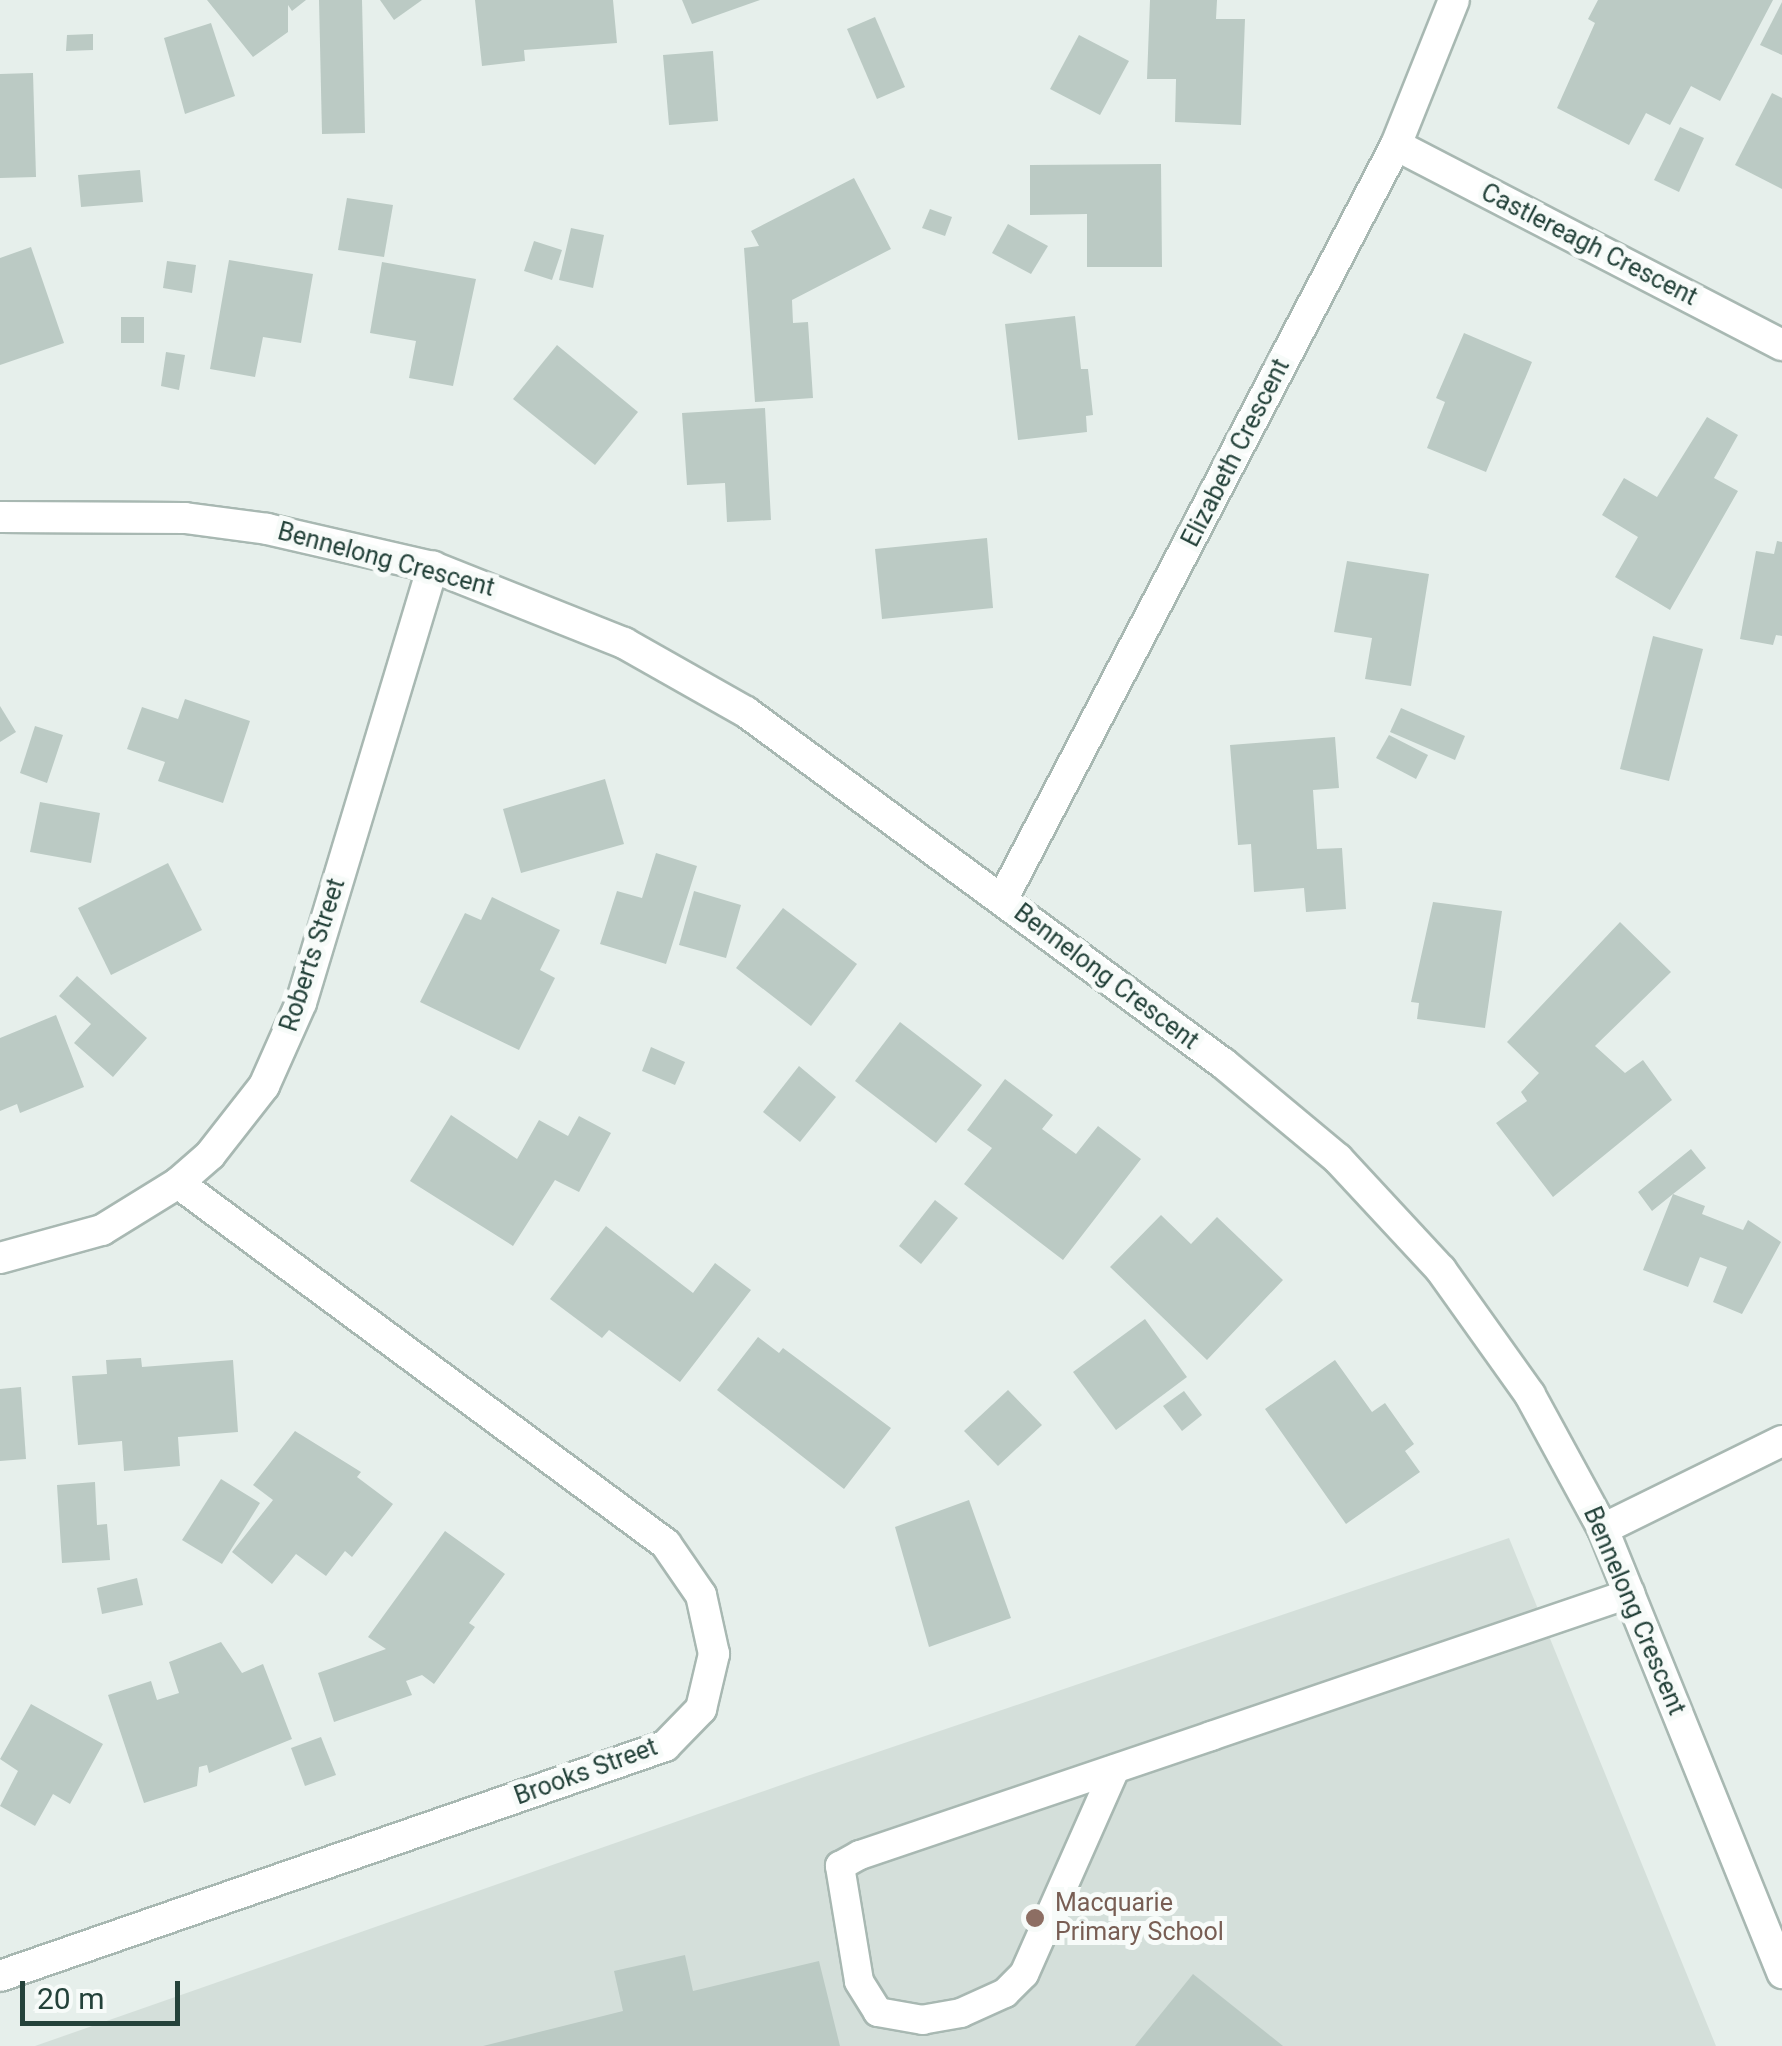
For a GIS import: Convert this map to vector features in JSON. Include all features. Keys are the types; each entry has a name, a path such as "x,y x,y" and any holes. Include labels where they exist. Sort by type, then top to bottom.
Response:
{"street":[{"name":"Elizabeth Crescent","path":"1002,900 1396,144 1454,0"},
{"name":"Castlereagh Crescent","path":"1396,144 1782,346"},
{"name":"Bennelong Crescent","path":"0,517 185,518 267,528 433,567 624,642 746,712 1224,1064 1338,1159 1464,1302 1530,1396 1603,1529 1782,1974"},
{"name":"Roberts Street","path":"0,1258 102,1230 178,1183 210,1155 264,1086 301,1003 433,567"},
{"name":"Brooks Street","path":"0,1976 666,1746 702,1709 714,1654 702,1594 666,1544 178,1183"},
{"path":"1603,1529 1782,1441"}],"lane":[{"path":"1115,1769 1024,1974 1005,1993 961,2013 923,2020 878,2012 859,1981 840,1866 1115,1769 1630,1593"}],"shaded area":[{"name":"Macquarie Primary School","path":"1509,1538 1716,2046 35,2046 804,1777"}],"building":[{"path":"207,0 306,0 292,11 288,5 288,32 253,57"},
{"path":"319,0 362,0 365,133 322,134"},
{"path":"380,0 422,0 394,20"},
{"path":"475,0 613,0 617,43 524,50 525,61 482,66"},
{"path":"682,0 760,0 692,24"},
{"path":"1150,0 1217,0 1216,19 1245,19 1241,125 1175,122 1176,79 1147,79"},
{"path":"1598,0 1773,0 1720,101 1691,86 1670,125 1646,113 1629,145 1557,108 1595,23 1588,19"},
{"path":"1782,2 1782,55 1760,45"},
{"path":"875,17 905,87 877,99 847,29"},
{"path":"211,23 235,96 185,114 164,38"},
{"path":"93,34 93,50 66,51 67,35"},
{"path":"1079,35 1129,61 1100,115 1050,89"},
{"path":"713,51 718,121 669,125 663,55"},
{"path":"33,73 36,177 0,178 0,74"},
{"path":"1772,93 1782,98 1782,189 1735,165"},
{"path":"1680,127 1704,138 1679,192 1654,180"},
{"path":"1161,164 1162,267 1087,267 1087,214 1030,215 1030,165"},
{"path":"140,170 143,202 81,207 78,175"},
{"path":"854,178 891,249 792,300 793,323 808,322 813,398 755,402 744,248 759,246 751,231"},
{"path":"347,198 393,205 384,257 338,250"},
{"path":"930,209 952,217 945,236 922,228"},
{"path":"1008,224 1048,246 1031,274 992,253"},
{"path":"571,228 604,235 593,288 559,280"},
{"path":"534,241 562,250 552,280 524,271"},
{"path":"31,247 64,343 0,365 0,258"},
{"path":"229,260 313,274 301,343 263,337 255,377 210,369"},
{"path":"167,261 196,265 192,293 163,288"},
{"path":"382,262 476,279 453,386 409,378 416,341 370,333"},
{"path":"1075,316 1081,369 1088,369 1093,415 1086,416 1087,432 1018,440 1005,324"},
{"path":"121,317 144,317 144,343 121,343"},
{"path":"1464,333 1532,362 1486,472 1427,448 1445,402 1436,398"},
{"path":"557,345 638,412 595,465 513,399"},
{"path":"166,352 185,355 179,390 161,386"},
{"path":"765,408 771,520 727,522 725,483 687,485 682,413"},
{"path":"1707,417 1738,435 1714,478 1738,491 1670,610 1615,577 1638,537 1602,515 1624,478 1657,497"},
{"path":"987,538 993,608 882,619 875,549"},
{"path":"1777,541 1782,542 1782,636 1776,635 1773,645 1740,639 1756,551 1774,554"},
{"path":"1347,561 1429,574 1411,686 1365,679 1372,638 1334,632"},
{"path":"1653,636 1703,649 1669,781 1620,769"},
{"path":"185,699 250,721 223,803 158,781 165,762 127,749 142,707 178,719"},
{"path":"0,706 16,732 0,742"},
{"path":"1401,708 1465,736 1455,760 1390,732"},
{"path":"35,726 63,735 47,783 20,773"},
{"path":"1389,735 1428,755 1416,779 1376,758"},
{"path":"1335,737 1339,788 1313,790 1317,849 1342,848 1346,909 1306,912 1304,888 1254,892 1251,844 1238,845 1230,745"},
{"path":"605,779 624,844 521,873 503,809"},
{"path":"40,802 100,813 91,863 30,852"},
{"path":"656,853 697,866 666,964 600,944 617,891 642,898"},
{"path":"168,863 202,930 111,975 78,908"},
{"path":"694,891 741,905 726,958 679,945"},
{"path":"492,897 560,930 540,970 555,978 519,1050 420,1002 465,913 481,920"},
{"path":"1433,902 1502,911 1485,1028 1417,1019 1419,1003 1411,1002"},
{"path":"783,908 857,964 811,1026 736,968"},
{"path":"1620,922 1671,972 1595,1046 1625,1073 1643,1060 1672,1100 1553,1197 1496,1123 1527,1101 1521,1092 1539,1073 1507,1042"},
{"path":"77,976 147,1038 113,1077 74,1043 91,1024 59,996"},
{"path":"56,1015 84,1087 20,1113 17,1104 0,1111 0,1038"},
{"path":"900,1022 982,1085 936,1143 855,1081"},
{"path":"651,1047 685,1062 675,1085 642,1071"},
{"path":"799,1066 836,1097 800,1142 763,1112"},
{"path":"1005,1079 1053,1115 1042,1129 1076,1154 1098,1126 1141,1159 1063,1260 964,1184 992,1148 967,1130"},
{"path":"451,1115 517,1159 539,1120 568,1136 579,1116 611,1133 579,1192 555,1180 513,1246 410,1181"},
{"path":"1691,1149 1706,1168 1652,1211 1638,1192"},
{"path":"1673,1194 1705,1206 1702,1214 1743,1230 1748,1220 1781,1242 1742,1314 1713,1302 1727,1267 1700,1257 1688,1287 1643,1270"},
{"path":"935,1200 958,1218 921,1264 899,1246"},
{"path":"1161,1215 1191,1244 1217,1217 1283,1280 1207,1360 1110,1267"},
{"path":"606,1226 693,1293 715,1263 751,1290 680,1382 609,1330 602,1338 550,1299"},
{"path":"1145,1319 1187,1377 1116,1430 1073,1372"},
{"path":"758,1337 779,1353 783,1348 891,1428 844,1489 717,1390"},
{"path":"141,1358 142,1367 233,1360 238,1432 178,1437 180,1466 124,1471 122,1441 78,1445 72,1376 107,1374 106,1360"},
{"path":"1335,1360 1372,1412 1385,1403 1414,1444 1405,1451 1420,1472 1346,1524 1265,1409"},
{"path":"21,1387 26,1459 0,1461 0,1389"},
{"path":"1008,1390 1042,1425 998,1466 964,1431"},
{"path":"1184,1391 1202,1415 1182,1431 1163,1406"},
{"path":"295,1431 361,1472 357,1477 393,1504 352,1557 345,1551 326,1576 296,1554 272,1584 232,1552 273,1500 253,1485"},
{"path":"221,1479 260,1503 222,1564 182,1540"},
{"path":"95,1482 97,1525 107,1524 110,1560 62,1563 57,1485"},
{"path":"969,1500 1011,1618 929,1647 895,1527"},
{"path":"445,1531 505,1574 469,1623 475,1627 434,1684 422,1675 406,1681 412,1695 334,1722 318,1673 386,1649 368,1637"},
{"path":"137,1578 143,1605 102,1614 97,1588"},
{"path":"221,1642 242,1673 263,1664 292,1739 209,1773 207,1765 199,1767 197,1786 144,1803 108,1695 151,1681 157,1700 179,1693 169,1662"},
{"path":"31,1704 103,1744 70,1804 53,1794 35,1826 0,1806 18,1771 0,1759"},
{"path":"321,1737 336,1775 305,1786 291,1748"},
{"path":"685,1955 693,1991 819,1961 840,2046 483,2046 623,2011 614,1971"},
{"path":"1193,1974 1283,2046 1135,2046"}],"place":[{"name":"Macquarie Primary School","path":"1035,1918"}]}
